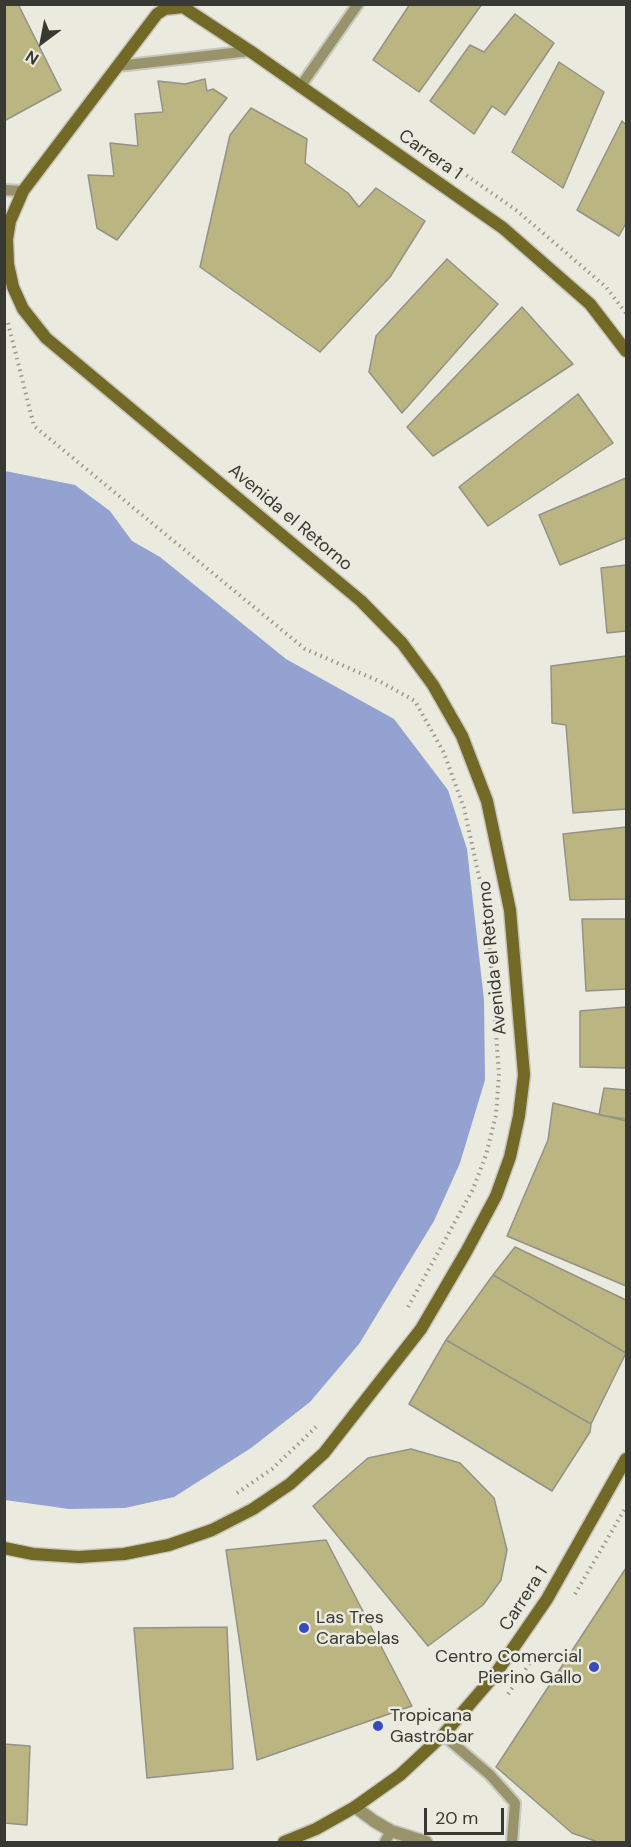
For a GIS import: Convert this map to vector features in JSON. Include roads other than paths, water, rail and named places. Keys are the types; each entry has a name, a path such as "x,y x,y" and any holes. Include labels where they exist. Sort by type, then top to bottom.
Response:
{"main road":[{"name":"Avenida el Retorno","path":"4,1548 33,1554 78,1557 124,1554 169,1545 212,1530 253,1509 290,1484 324,1453 346,1427 421,1329 496,1196 510,1158 519,1116 524,1075 510,910 487,801 462,736 433,684 402,643 361,601 46,338 23,309 13,287 6,240 10,221 22,191 157,14 174,6 192,11"},
{"name":"Carrera 1","path":"192,11 503,228 590,304 627,351"},
{"name":"Carrera 1","path":"284,1842 316,1829 356,1807 400,1774 443,1735 494,1676 547,1599 627,1459"}],"street":[{"path":"356,1807 391,1831 426,1842"}],"lane":[{"path":"300,87 358,4"},
{"path":"118,66 250,51"},
{"path":"4,190 22,191"},
{"path":"443,1735 490,1775 515,1803 512,1842"},
{"path":"385,1842 391,1831"}],"water":[{"path":"5,471 75,485 110,511 132,541 160,557 286,659 394,719 448,790 467,849 484,1000 485,1080 460,1163 434,1221 359,1344 310,1402 251,1448 174,1497 125,1508 69,1509 5,1500"}],"place":[{"name":"Las Tres Carabelas","path":"304,1628"},
{"name":"Centro Comercial Pierino Gallo","path":"594,1667"},
{"name":"Tropicana Gastrobar","path":"378,1726"}]}
